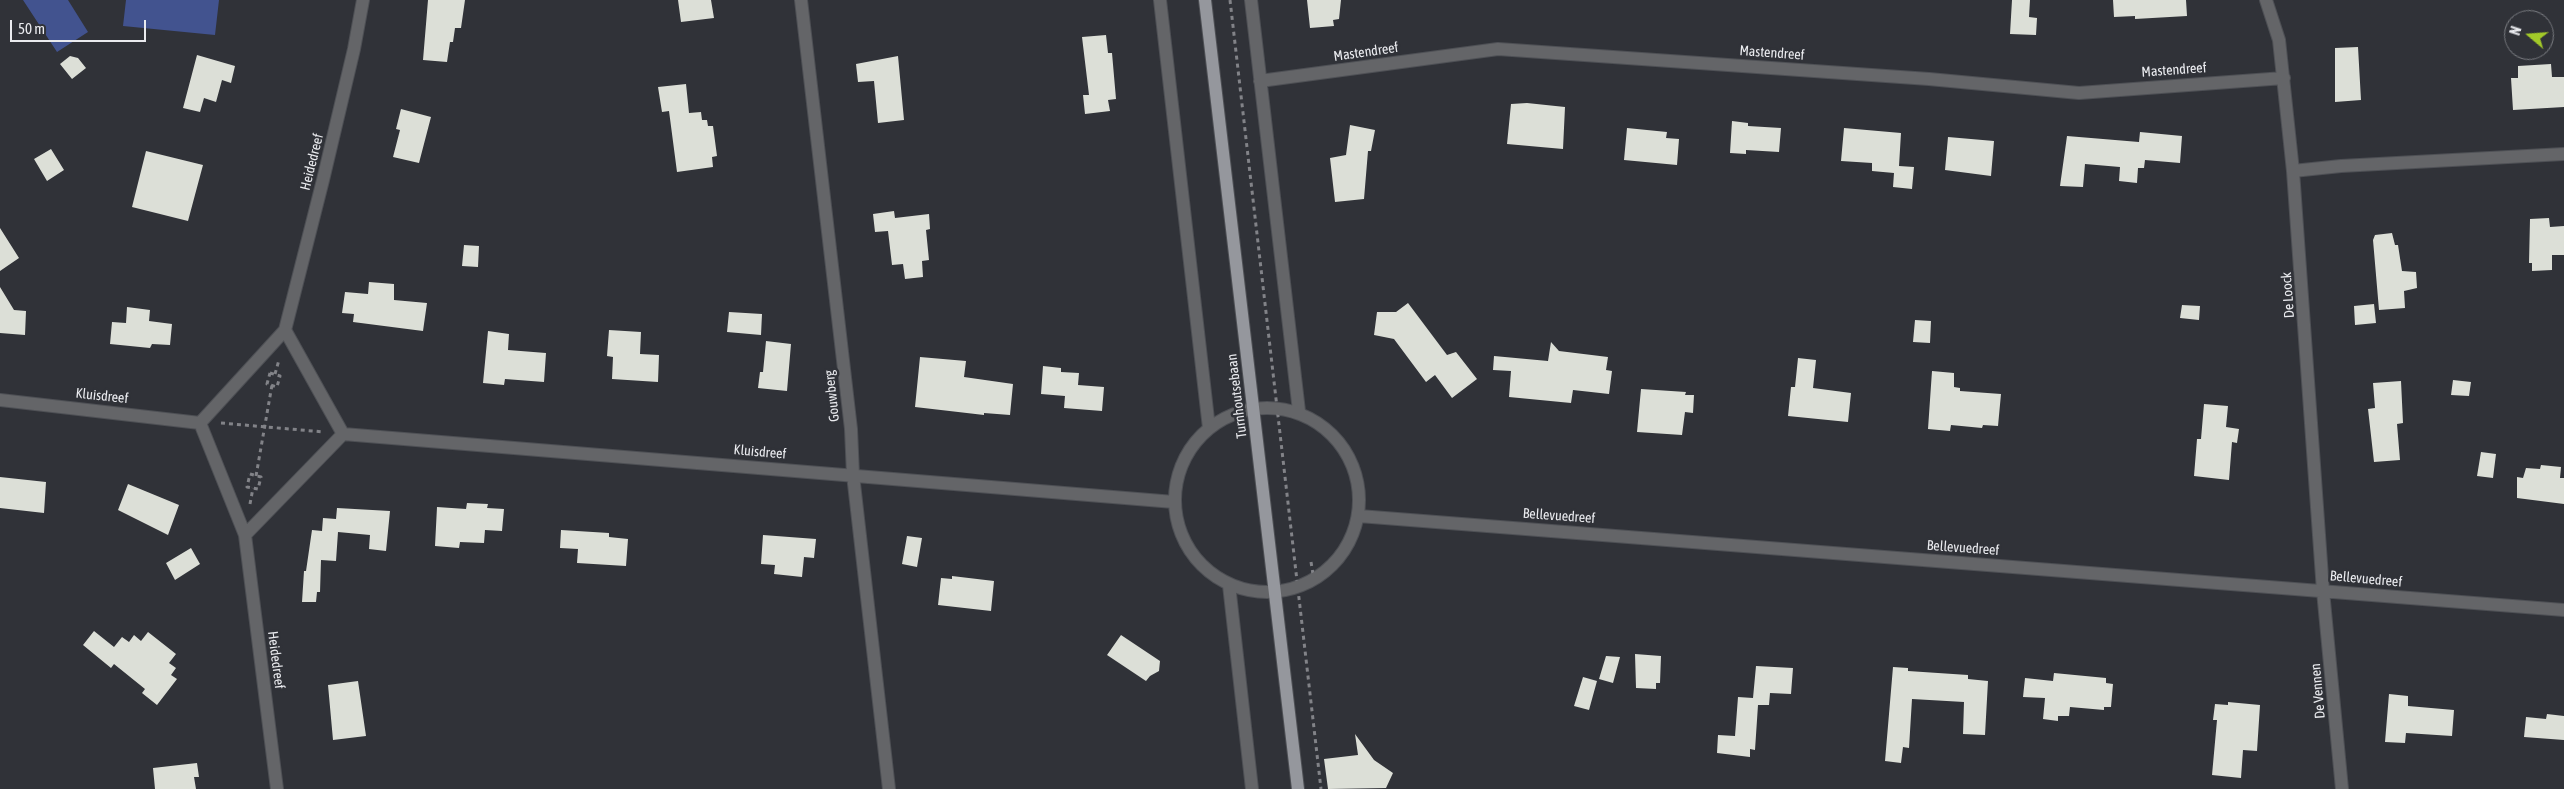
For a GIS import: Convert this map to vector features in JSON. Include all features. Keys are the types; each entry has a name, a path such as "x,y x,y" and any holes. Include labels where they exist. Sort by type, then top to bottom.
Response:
{"main road":[{"name":"Turnhoutsebaan","path":"1205,0 1298,789"}],"street":[{"name":"Heidedreef","path":"285,330 324,180 354,49 363,0"},
{"name":"Gouwberg","path":"801,0 851,429 853,475 889,789"},
{"path":"1160,0 1209,428"},
{"path":"1251,0 1299,411"},
{"name":"De Loock","path":"2266,0 2279,40 2293,171 2323,591"},
{"name":"Mastendreef","path":"1260,81 1498,49 1929,79 2079,93 2284,78"},
{"path":"2293,171 2341,166 2564,154"},
{"path":"200,423 285,330 343,434 245,535"},
{"name":"Kluisdreef","path":"0,400 200,423"},
{"path":"1254,408 1299,411 1321,424 1345,449 1358,481 1359,516 1352,539 1338,560 1314,580 1299,588 1275,593 1251,592 1229,585 1207,571 1190,552 1178,528 1174,502 1178,474 1190,449 1209,428 1230,415 1254,408"},
{"name":"Heidedreef","path":"200,423 245,535 277,789"},
{"name":"Kluisdreef","path":"343,434 1174,502"},
{"name":"Bellevuedreef","path":"1359,516 2564,610"},
{"path":"1229,585 1252,789"},
{"name":"De Vennen","path":"2323,591 2342,789"}],"path":[{"path":"1230,0 1321,789"},
{"path":"270,373 280,376 278,387 272,385 267,384 270,373"},
{"path":"256,476 272,385"},
{"path":"200,423 265,426 343,434"},
{"path":"250,474 256,476 261,477 258,489 247,486 250,474"},
{"path":"1311,562 1314,580"}],"shaded area":[{"path":"23,0 68,0 88,32 57,52"},
{"path":"126,0 219,0 215,35 123,26"}],"building":[{"path":"428,0 465,0 461,28 455,28 453,42 450,42 447,62 423,60"},
{"path":"678,0 711,0 714,18 681,22"},
{"path":"1307,0 1341,0 1339,19 1333,20 1334,26 1310,28"},
{"path":"2012,0 2030,0 2029,17 2037,18 2036,35 2010,34"},
{"path":"2113,0 2186,0 2187,16 2135,19 2135,16 2114,17"},
{"path":"1106,35 1108,53 1112,53 1116,99 1108,100 1110,111 1085,114 1083,95 1089,95 1082,37"},
{"path":"2358,47 2361,100 2335,102 2335,48"},
{"path":"197,55 235,66 231,83 222,80 216,102 204,98 200,112 183,108"},
{"path":"70,56 78,58 86,68 72,79 60,64"},
{"path":"898,56 904,120 878,123 874,81 858,82 856,64"},
{"path":"2551,64 2552,77 2564,77 2564,107 2513,110 2511,78 2518,78 2518,66"},
{"path":"686,84 689,113 701,112 702,120 707,120 708,126 713,126 717,156 712,157 713,167 677,172 669,111 662,112 658,87"},
{"path":"1527,103 1565,107 1563,149 1507,144 1511,104"},
{"path":"401,109 431,117 419,163 393,157 400,130 396,129"},
{"path":"1732,121 1748,123 1748,126 1781,128 1779,152 1746,150 1746,154 1730,153"},
{"path":"1350,125 1375,130 1371,151 1368,151 1364,199 1335,202 1330,158 1346,155"},
{"path":"1627,128 1667,132 1666,138 1679,139 1677,165 1624,160"},
{"path":"1844,128 1901,133 1899,166 1914,167 1912,189 1893,187 1894,173 1872,171 1872,163 1841,161"},
{"path":"2140,132 2182,136 2180,163 2145,160 2144,168 2138,168 2137,183 2119,181 2120,167 2085,164 2083,187 2060,186 2067,136 2139,142"},
{"path":"1948,137 1994,141 1991,176 1945,170"},
{"path":"51,149 64,170 47,181 34,159"},
{"path":"146,151 203,165 188,221 132,207"},
{"path":"894,211 895,218 929,214 930,229 926,230 929,260 922,261 923,277 905,279 903,264 892,265 888,231 875,232 873,214"},
{"path":"2549,218 2550,227 2564,226 2564,255 2552,255 2552,270 2532,271 2532,263 2529,263 2530,219"},
{"path":"0,228 19,258 0,271"},
{"path":"2392,233 2395,245 2398,245 2402,271 2416,272 2417,288 2404,291 2405,308 2379,310 2373,240 2375,235"},
{"path":"464,245 479,246 478,267 462,266"},
{"path":"369,282 394,284 394,300 427,303 423,331 353,322 354,314 342,313 345,292 368,294"},
{"path":"0,287 14,310 26,311 25,335 0,333"},
{"path":"1408,303 1447,355 1456,352 1477,379 1452,398 1435,375 1426,382 1394,339 1374,335 1377,312 1396,312"},
{"path":"2374,304 2376,323 2355,325 2354,306"},
{"path":"2182,305 2200,306 2199,320 2180,318"},
{"path":"127,307 150,310 149,321 172,324 170,345 152,344 150,348 110,344 112,322 126,323"},
{"path":"729,312 762,314 761,335 727,332"},
{"path":"1915,320 1931,321 1930,343 1913,342"},
{"path":"609,330 641,332 640,354 659,355 658,382 612,379 613,357 607,356"},
{"path":"488,331 509,334 508,350 546,353 544,382 505,379 504,385 483,383"},
{"path":"766,341 791,344 787,391 758,388 760,372 763,372"},
{"path":"1551,342 1559,351 1608,357 1606,370 1612,371 1609,394 1573,390 1571,403 1509,397 1511,371 1493,370 1494,356 1548,361"},
{"path":"920,357 966,361 964,377 1013,384 1010,415 984,413 984,415 915,407"},
{"path":"1798,358 1816,360 1813,388 1851,393 1848,422 1788,416 1791,387 1795,387"},
{"path":"1043,366 1061,368 1061,372 1079,373 1078,385 1104,387 1102,411 1064,408 1065,396 1041,394"},
{"path":"1932,371 1954,373 1954,387 1960,388 1960,391 2001,394 1998,426 1983,425 1982,428 1951,425 1950,431 1928,429"},
{"path":"2453,380 2471,382 2469,396 2451,395"},
{"path":"2401,381 2403,423 2397,424 2400,460 2374,462 2368,409 2375,408 2373,383"},
{"path":"1641,389 1686,392 1685,395 1694,395 1693,413 1685,412 1682,435 1637,432"},
{"path":"2204,404 2228,406 2226,427 2239,429 2237,443 2232,442 2229,480 2194,476 2197,439 2201,439"},
{"path":"2481,452 2496,454 2493,478 2477,476"},
{"path":"2541,465 2561,467 2560,478 2564,478 2564,504 2517,498 2517,477 2523,478 2526,468 2540,469"},
{"path":"0,477 46,482 44,513 0,508"},
{"path":"128,484 179,505 168,535 118,510"},
{"path":"467,503 488,504 487,508 504,509 502,531 485,530 484,543 460,542 459,548 435,546 437,507 466,509"},
{"path":"337,508 390,511 386,551 369,549 370,535 338,532 336,561 321,560 320,592 317,592 316,602 302,602 304,571 306,571 312,530 322,531 323,518 336,519"},
{"path":"561,530 609,533 609,537 628,539 626,566 577,563 578,549 560,548"},
{"path":"763,535 816,539 814,558 804,557 802,577 774,574 775,565 761,564"},
{"path":"907,536 922,538 917,567 902,564"},
{"path":"191,548 200,564 175,580 166,563"},
{"path":"952,576 994,581 991,611 938,605 941,578 952,579"},
{"path":"94,631 114,647 122,637 129,642 134,635 141,641 148,632 176,654 169,663 176,668 171,675 177,679 157,705 142,693 145,689 114,664 111,668 83,645"},
{"path":"1121,635 1160,661 1159,671 1150,676 1146,681 1107,655"},
{"path":"1635,654 1661,656 1660,683 1656,683 1656,689 1636,688"},
{"path":"1606,656 1620,657 1613,683 1599,679"},
{"path":"1756,666 1793,668 1791,694 1770,693 1769,705 1758,705 1755,750 1750,749 1750,757 1717,753 1718,735 1735,736 1738,697 1753,698"},
{"path":"1893,667 1908,668 1908,671 1968,675 1968,679 1988,681 1985,735 1963,734 1964,702 1912,699 1909,748 1903,747 1901,763 1885,761"},
{"path":"2054,673 2106,678 2106,683 2113,684 2111,707 2104,707 2104,710 2070,707 2069,716 2058,716 2058,721 2043,719 2045,698 2023,697 2025,678 2053,681"},
{"path":"1583,677 1597,681 1589,710 1574,706"},
{"path":"358,681 366,736 333,740 328,685"},
{"path":"2389,694 2408,696 2408,706 2454,710 2452,736 2406,733 2405,743 2385,742"},
{"path":"2228,702 2260,705 2257,751 2243,750 2241,778 2212,775 2217,720 2213,720 2215,704 2228,705"},
{"path":"2547,714 2564,716 2564,740 2524,737 2526,717 2546,719"},
{"path":"1355,734 1374,760 1393,773 1386,788 1328,789 1324,759 1358,755"},
{"path":"197,763 199,777 194,777 196,789 155,789 153,768"}]}
